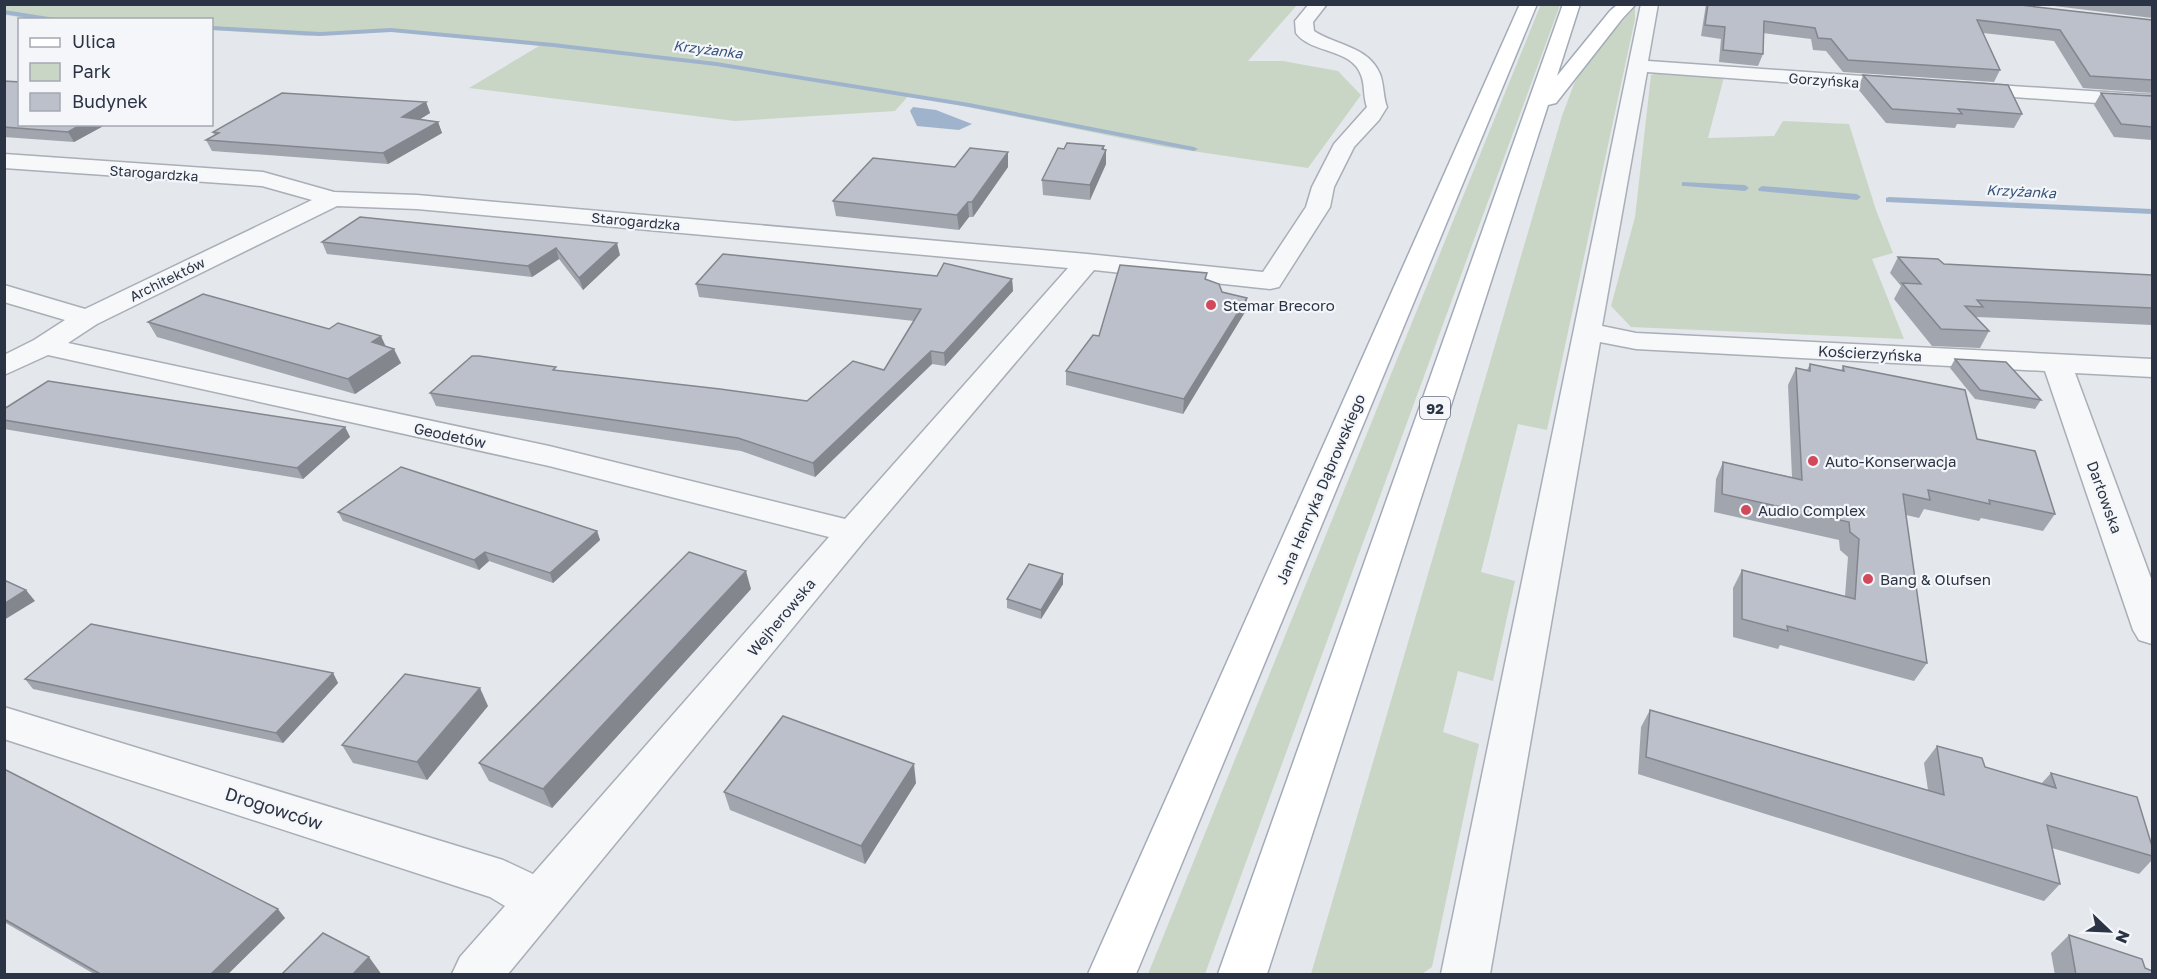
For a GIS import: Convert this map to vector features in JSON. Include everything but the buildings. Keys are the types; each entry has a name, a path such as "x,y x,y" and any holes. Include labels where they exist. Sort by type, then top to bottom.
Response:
{"main road":[{"name":"Jana Henryka Dąbrowskiego","path":"1112,975 1529,4"},
{"name":"92","path":"1242,975 1572,4"},
{"path":"1532,122 1602,33 1628,4"}],"street":[{"name":"Starogardzka","path":"4,161 263,179 333,199 417,202 1087,262 1270,281 1318,207 1323,187 1346,144 1372,116 1377,107 1372,90 1372,77 1364,64 1352,53 1314,40 1305,33 1304,21 1319,4"},
{"path":"1465,975 1650,4"},
{"name":"Gorzyńska","path":"1639,66 1929,86"},
{"path":"1952,88 2152,101"},
{"name":"Architektów","path":"4,366 44,346 87,318 333,199"},
{"name":"Wejherowska","path":"477,975 853,532 1087,262"},
{"path":"4,293 87,318"},
{"name":"Kościerzyńska","path":"1588,331 1636,341 2152,368"},
{"name":"Geodetów","path":"44,346 549,456 853,532"},
{"name":"Darłowska","path":"2057,363 2152,630"},
{"name":"Drogowców","path":"4,723 503,881 541,901"}],"green space":[{"path":"1541,4 1560,5 1205,974 1148,974"},
{"path":"4,5 1297,5 1248,61 1283,61 1338,71 1361,95 1308,168 1165,147 909,95 895,111 735,121 469,88 539,46 392,31 307,36 213,30 213,18 30,18 5,15"},
{"path":"1635,7 1635,19 1547,430 1518,424 1481,572 1515,581 1493,681 1458,671 1443,732 1479,744 1432,967 1422,974 1311,974 1562,116 1574,84 1586,63"},
{"path":"1658,73 1724,77 1708,138 1774,136 1783,121 1849,124 1876,210 1893,253 1872,259 1904,339 1631,327 1611,306 1635,217 1651,75"}],"water":[{"path":"913,107 936,110 972,124 959,130 917,126 910,111"}],"waterway":[{"name":"Krzyżanka","path":"4,12 42,18"},
{"name":"Krzyżanka","path":"213,28 320,34 391,30 553,45 716,64 969,105 1194,149"},
{"name":"Krzyżanka","path":"1685,184 1745,188"},
{"name":"Krzyżanka","path":"1762,189 1857,197"},
{"name":"Krzyżanka","path":"1889,200 2152,212"}],"place":[{"name":"Stemar Brecoro","path":"1211,305"},
{"name":"Auto-Konserwacja","path":"1813,461"},
{"name":"Audio Complex","path":"1746,510"},
{"name":"Bang & Olufsen","path":"1868,579"}]}
